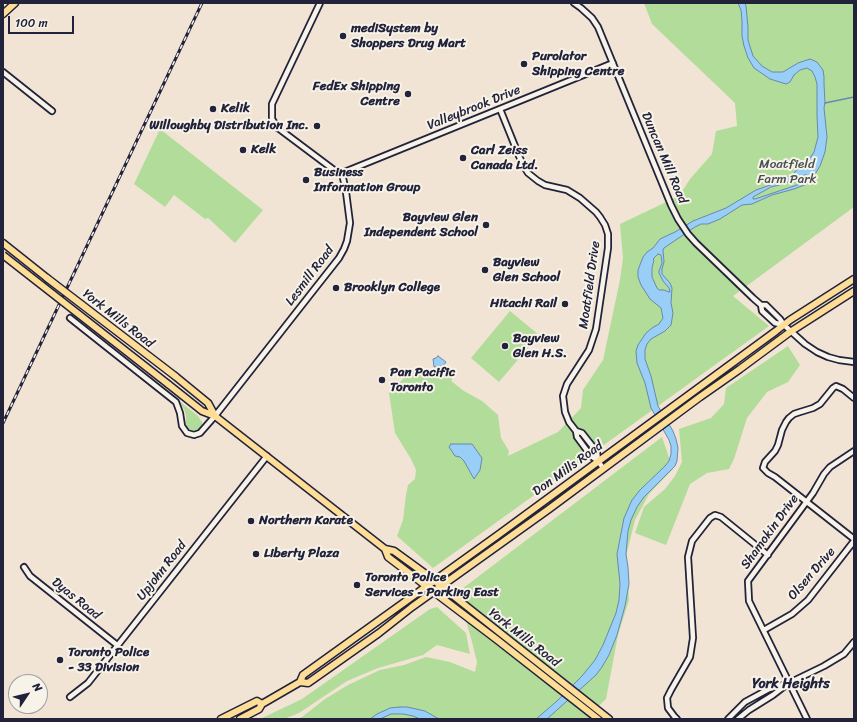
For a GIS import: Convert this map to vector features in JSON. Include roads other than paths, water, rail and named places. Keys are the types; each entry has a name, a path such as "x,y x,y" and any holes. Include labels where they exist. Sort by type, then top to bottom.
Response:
{"main road":[{"path":"3,14 15,3"},
{"name":"York Mills Road","path":"3,243 208,403 215,416"},
{"name":"York Mills Road","path":"3,255 202,411 215,416 385,549 394,551 434,581 609,719"},
{"name":"Don Mills Road","path":"240,719 259,710 262,704 300,682 303,675 784,325 854,279"},
{"name":"Don Mills Road","path":"300,682 308,683 379,633 790,332 854,291"},
{"name":"York Mills Road","path":"385,549 388,557 596,717"},
{"path":"364,631 369,640"},
{"path":"324,660 329,668"},
{"name":"Don Mills Road","path":"221,719 257,701 262,704"}],"street":[{"path":"320,3 272,104 272,119 278,128 334,170 342,173"},
{"name":"Duncan Mill Road","path":"574,3 592,18 598,27 675,212 683,226 696,243 761,305 766,305 790,332 817,352 839,360 854,362"},
{"name":"Valleybrook Drive","path":"342,173 613,63"},
{"path":"3,72 52,111"},
{"name":"Moatfield Drive","path":"500,109 519,156 528,173 545,185 567,190 580,198 600,217 608,234 608,248 596,330 589,350 567,384 564,392 563,404 569,422 576,431 577,437 591,456 604,468"},
{"name":"Lesmill Road","path":"215,416 339,258 344,249 350,223 342,173"},
{"path":"70,318 176,402 180,413 182,426 187,433 194,435 200,433 215,416"},
{"name":"Olsen Drive","path":"764,630 792,614 808,600 854,540 807,501 765,471 763,468 764,465 778,445 786,422 794,414 814,408 820,404 836,386 843,389 854,398"},
{"name":"Shamokin Drive","path":"807,719 749,601 748,581 813,493 824,474 830,467 854,451"},
{"name":"Upjohn Road","path":"70,697 88,683 267,456"},
{"path":"677,719 668,708 667,698 670,690 690,657 693,638 688,556 692,541 710,518 716,515 721,517 768,555"},
{"name":"Dyas Road","path":"24,568 30,576 117,645"},
{"path":"728,719 745,702 769,689 789,683 824,666 844,654 854,642"},
{"path":"738,719 789,683"}],"water":[{"path":"738,3 745,3 748,40 753,56 762,66 772,72 783,72 798,63 810,59 817,62 823,70 824,108 827,137 825,152 820,166 807,184 772,195 752,204 742,205 720,219 695,227 664,248 662,274 670,283 672,288 671,303 673,313 671,325 665,331 651,339 647,344 645,359 651,376 658,406 676,439 678,448 677,461 675,466 644,497 631,520 628,531 626,554 629,584 617,635 609,655 596,675 547,719 536,719 582,676 595,660 603,645 616,613 619,600 620,584 617,554 624,518 632,500 640,490 665,466 669,461 671,454 669,440 651,408 645,383 637,363 636,351 638,345 646,333 659,324 663,318 661,308 650,299 638,277 638,270 643,257 660,239 693,221 726,208 756,190 776,183 793,174 806,160 810,158 814,152 818,137 817,84 812,71 807,68 800,70 794,75 790,82 786,84 770,79 754,68 748,58 744,46 741,10","holes":["805,175 809,177 806,182 753,199 753,197 771,187","658,254 661,255 662,263 659,273 670,292 659,290 652,277 653,259"]},
{"path":"438,356 446,362 443,366 434,367 433,359"},
{"path":"451,444 472,444 482,458 480,470 474,479 464,461 460,457 455,456 449,447"},
{"path":"400,707 425,711 439,719 420,719 403,714 391,714 380,719 370,719 390,708"}],"waterway":[{"path":"825,103 854,97"}],"railway":[{"path":"3,423 202,3"}],"place":[{"name":"mediSystem by Shoppers Drug Mart","path":"343,36"},
{"name":"Purolator Shipping Centre","path":"524,64"},
{"name":"FedEx Shipping Centre","path":"408,94"},
{"name":"Kelik","path":"213,109"},
{"name":"Willoughby Distribution Inc.","path":"317,126"},
{"name":"Kelk","path":"243,150"},
{"name":"Carl Zeiss Canada Ltd.","path":"463,158"},
{"name":"Business Information Group","path":"306,180"},
{"name":"Bayview Glen Independent School","path":"486,225"},
{"name":"Bayview Glen School","path":"485,270"},
{"name":"Brooklyn College","path":"336,288"},
{"name":"Hitachi Rail","path":"565,304"},
{"name":"Bayview Glen H.S.","path":"505,346"},
{"name":"Pan Pacific Toronto","path":"382,380"},
{"name":"Northern Karate","path":"251,521"},
{"name":"Liberty Plaza","path":"256,554"},
{"name":"Toronto Police Services - Parking East","path":"357,585"},
{"name":"Toronto Police - 33 Division","path":"60,660"}],"district":[{"name":"York Heights","path":"791,684"}],"park label":[{"name":"Moatfield Farm Park","path":"787,172"}]}
